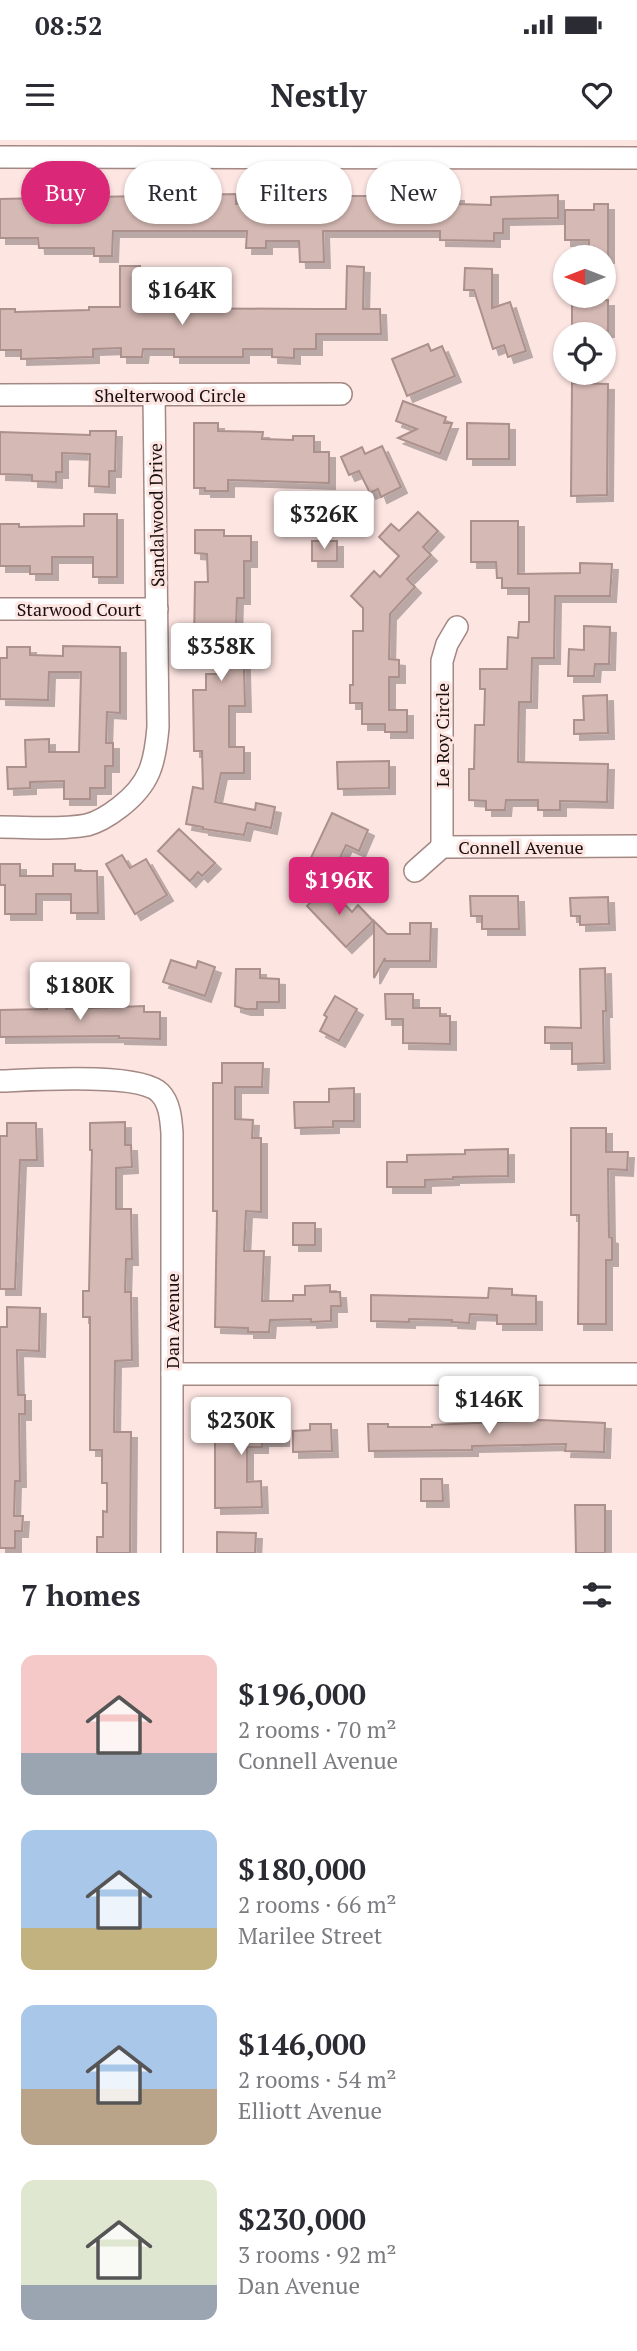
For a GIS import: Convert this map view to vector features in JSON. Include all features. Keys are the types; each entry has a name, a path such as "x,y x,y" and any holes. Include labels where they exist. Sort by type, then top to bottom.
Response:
{"street":[{"path":"0,157 637,158"},
{"name":"Shelterwood Circle","path":"0,395 341,394"},
{"name":"Sandalwood Drive","path":"0,827 63,827 89,824 110,815 134,797 149,776 156,752 154,395"},
{"name":"Starwood Court","path":"0,610 157,609"},
{"name":"Le Roy Circle","path":"442,847 442,661 447,644 457,627"},
{"name":"Connell Avenue","path":"415,871 442,847 637,846"},
{"name":"Dan Avenue","path":"0,1080 138,1082 159,1092 170,1113 172,1553"},
{"path":"172,1374 637,1374"}],"building":[{"path":"222,194 236,194 236,224 352,224 352,196 366,196 366,224 461,224 461,204 491,205 491,197 558,195 558,218 503,219 503,233 494,233 494,241 440,240 440,231 323,231 324,262 300,262 299,241 266,241 266,248 246,248 247,231 113,231 112,256 94,256 94,248 39,248 38,238 0,238 0,199 21,199 21,224 110,224 110,197 124,196 124,224 222,224"},
{"path":"594,204 608,204 608,245 589,245 589,240 565,240 565,210 594,210"},
{"path":"120,266 140,266 140,308 316,309 346,309 347,266 364,267 363,309 380,309 381,334 316,334 316,349 294,349 294,358 272,357 272,349 243,349 243,357 174,357 174,349 143,349 142,357 121,357 121,348 93,349 93,357 21,359 21,350 0,350 0,309 15,309 15,312 120,307"},
{"path":"465,268 492,269 492,308 510,302 526,351 508,357 504,345 493,349 474,290 464,290"},
{"path":"572,308 608,308 608,322 572,322"},
{"path":"428,344 431,351 442,346 455,376 407,396 392,359"},
{"path":"572,385 608,385 607,495 571,496"},
{"path":"403,401 446,417 444,423 452,423 440,454 398,438 417,429 396,421"},
{"path":"194,423 218,423 218,431 263,432 262,439 293,440 293,436 314,436 314,452 329,452 329,483 228,480 228,491 194,488"},
{"path":"467,423 509,424 509,459 467,459"},
{"path":"90,431 116,431 115,471 109,471 109,487 89,486 90,454 62,453 62,472 56,472 56,482 32,481 32,475 0,474 0,432 90,435"},
{"path":"382,446 401,487 381,497 378,489 370,493 359,471 349,475 341,457 362,447 365,454"},
{"path":"418,512 438,531 423,547 431,555 407,579 415,587 390,614 389,659 399,660 399,677 389,677 389,710 407,710 407,732 385,732 385,724 362,724 362,703 350,703 350,685 353,685 353,631 363,631 363,608 351,596 374,571 380,577 399,556 379,537 391,524 399,531"},
{"path":"84,514 117,514 117,577 93,577 93,557 52,557 52,574 30,574 30,566 0,566 0,524 19,524 19,527 84,526"},
{"path":"471,521 518,521 518,574 580,573 580,563 612,564 610,596 555,596 554,658 532,658 531,702 519,702 518,762 608,764 607,802 560,801 560,810 538,810 538,800 506,800 505,810 486,810 486,801 469,800 469,769 474,769 475,725 484,725 485,689 480,689 480,669 507,669 508,637 518,638 519,622 529,622 529,588 502,588 502,578 497,578 496,562 471,562"},
{"path":"195,530 224,530 224,536 251,536 251,561 244,561 244,598 237,598 236,630 243,630 245,706 229,706 229,747 244,747 244,773 221,773 215,802 255,810 256,803 275,807 271,828 247,823 244,835 186,824 193,787 203,789 202,751 194,751 193,690 206,690 206,674 221,674 221,642 194,641 195,582 208,582 207,554 195,553"},
{"path":"312,541 337,541 337,561 312,561"},
{"path":"584,626 610,627 609,664 595,664 594,676 568,676 569,649 584,650"},
{"path":"63,646 120,647 120,713 107,712 106,743 113,743 113,766 105,766 105,788 90,788 90,799 64,799 64,781 30,782 30,788 8,789 7,767 26,767 25,740 49,739 49,752 79,752 81,672 49,672 48,700 0,699 0,658 7,658 7,647 30,647 30,655 63,656"},
{"path":"607,695 608,733 574,734 574,720 584,720 583,696"},
{"path":"389,761 389,788 338,789 337,762"},
{"path":"332,813 368,830 359,851 346,845 332,875 308,864"},
{"path":"179,829 215,863 202,876 198,872 190,881 158,851"},
{"path":"122,855 130,868 146,859 167,895 135,914 106,864"},
{"path":"0,864 20,864 20,876 53,876 53,864 75,864 75,871 97,871 98,913 71,913 71,894 36,894 36,914 5,914 5,885 0,885"},
{"path":"327,886 352,912 358,905 373,921 346,947 307,906"},
{"path":"470,896 518,896 519,929 482,929 482,916 471,916"},
{"path":"608,897 609,924 580,925 580,916 571,916 570,898"},
{"path":"374,921 387,934 410,934 410,923 431,923 430,961 385,961 385,958 374,978"},
{"path":"171,960 196,968 198,961 215,967 205,996 163,982"},
{"path":"605,968 604,1063 572,1064 572,1043 545,1043 545,1027 581,1028 580,969"},
{"path":"236,969 260,969 260,978 279,979 279,1002 257,1002 257,1009 235,1006"},
{"path":"385,994 413,994 413,1008 440,1008 440,1016 450,1016 450,1044 403,1043 403,1019 386,1019"},
{"path":"335,996 357,1009 339,1041 320,1031 327,1017 324,1015"},
{"path":"47,999 66,999 66,1009 144,1006 144,1012 160,1012 160,1039 119,1036 0,1037 0,1010 47,1009"},
{"path":"222,1063 263,1063 262,1087 235,1087 235,1119 253,1120 252,1138 261,1138 261,1212 246,1211 244,1251 264,1251 262,1301 293,1301 293,1295 305,1295 305,1286 330,1285 330,1292 340,1292 341,1306 331,1306 331,1321 270,1320 269,1332 215,1327 217,1211 213,1211 213,1083 222,1083"},
{"path":"354,1088 354,1121 333,1121 333,1127 295,1128 294,1102 329,1102 329,1089"},
{"path":"125,1122 125,1145 131,1145 132,1167 116,1168 116,1209 131,1209 132,1259 126,1259 125,1292 131,1292 132,1360 115,1361 114,1432 131,1432 130,1553 97,1553 97,1537 103,1537 103,1511 107,1512 107,1483 102,1483 102,1450 90,1450 90,1317 83,1317 83,1291 89,1291 92,1150 90,1123"},
{"path":"7,1123 36,1123 37,1160 20,1160 15,1289 0,1289 0,1136 7,1136"},
{"path":"571,1128 606,1128 606,1152 628,1152 627,1170 608,1169 612,1260 606,1260 606,1324 578,1324 579,1215 571,1215"},
{"path":"508,1149 508,1176 453,1177 425,1180 425,1187 387,1187 387,1162 407,1162 407,1155 465,1154 465,1150"},
{"path":"293,1223 315,1223 315,1245 293,1245"},
{"path":"489,1288 512,1289 512,1295 536,1296 536,1324 497,1324 497,1315 470,1314 469,1323 409,1319 409,1322 371,1321 371,1295 488,1298"},
{"path":"7,1307 40,1308 39,1351 17,1350 18,1395 25,1395 25,1414 19,1414 20,1481 15,1481 14,1516 23,1516 22,1531 15,1531 15,1548 0,1548 0,1327 7,1327"},
{"path":"215,1415 283,1415 283,1440 262,1440 262,1447 247,1447 247,1482 261,1481 262,1507 215,1508"},
{"path":"541,1420 605,1423 604,1452 565,1451 566,1444 472,1446 472,1450 369,1451 368,1424 432,1427"},
{"path":"310,1424 331,1424 332,1451 293,1452 293,1431 310,1430"},
{"path":"421,1479 442,1479 443,1501 421,1501"},
{"path":"575,1505 605,1505 605,1553 576,1553"},
{"path":"217,1532 256,1533 255,1553 217,1553"}]}
